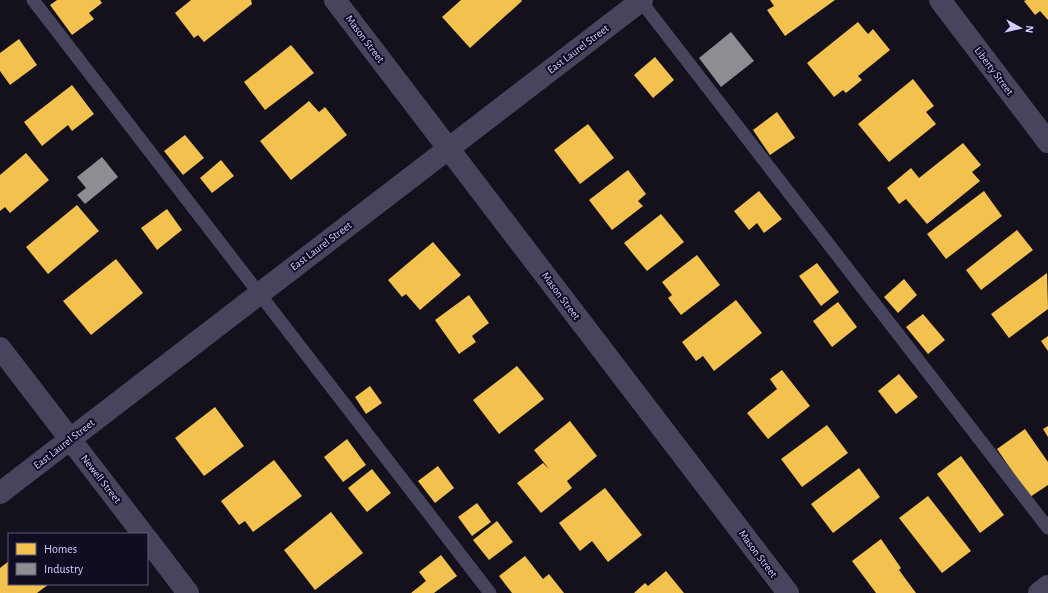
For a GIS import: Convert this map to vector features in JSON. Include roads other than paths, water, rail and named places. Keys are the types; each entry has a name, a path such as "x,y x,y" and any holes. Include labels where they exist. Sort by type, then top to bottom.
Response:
{"street":[{"name":"Mason Street","path":"335,0 788,593"},
{"name":"East Laurel Street","path":"0,493 641,0"},
{"name":"Liberty Street","path":"940,0 1048,142"},
{"name":"Newell Street","path":"0,348 142,533"},
{"path":"148,540 188,593"},
{"path":"1038,593 1048,586"}],"lane":[{"path":"33,0 490,593"},
{"path":"641,0 1048,528"}]}
